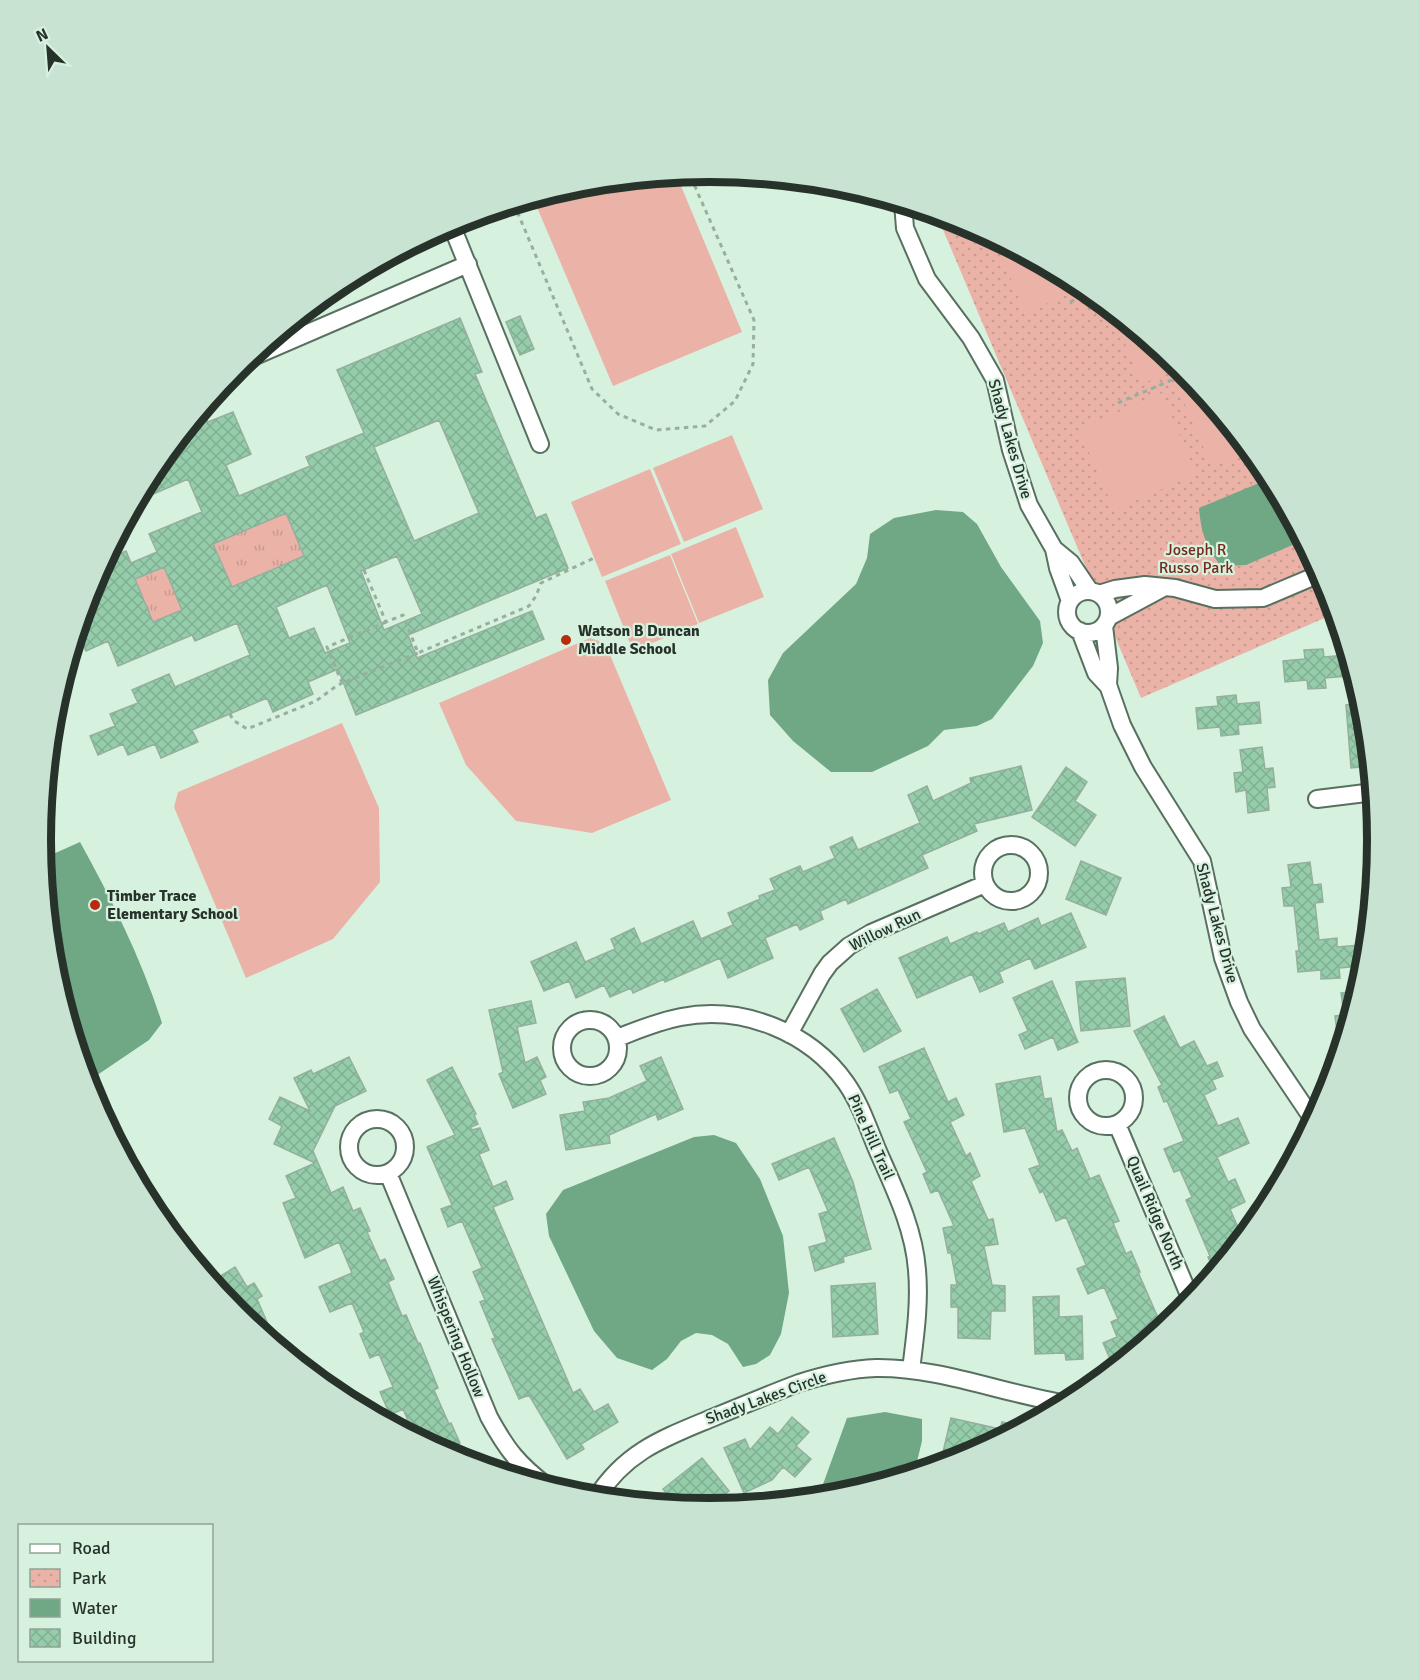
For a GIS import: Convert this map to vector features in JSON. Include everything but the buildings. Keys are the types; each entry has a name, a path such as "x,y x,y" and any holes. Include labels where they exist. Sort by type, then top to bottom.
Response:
{"street":[{"name":"Shady Lakes Drive","path":"904,211 905,228 927,279 971,338 995,380 1011,450 1029,505 1054,549 1070,601"},
{"path":"455,233 540,444"},
{"path":"271,349 468,264"},
{"name":"Shady Lakes Drive","path":"1054,549 1071,563 1094,592"},
{"path":"1166,587 1106,621 1093,632 1080,631 1071,624 1068,618 1068,606 1078,593 1145,585 1166,587 1175,588 1215,599 1263,598 1313,577"},
{"path":"1094,592 1108,604 1106,621"},
{"name":"Shady Lakes Drive","path":"1106,621 1109,687 1122,725 1143,767 1202,861 1223,958 1243,1011 1252,1029 1308,1113"},
{"name":"Shady Lakes Drive","path":"1080,631 1096,673 1109,687"},
{"path":"1317,799 1367,793"},
{"name":"Willow Run","path":"789,1034 822,974 830,963 849,946 871,933 985,884"},
{"name":"Pine Hill Trail","path":"616,1038 683,1016 708,1014 745,1017 789,1034 811,1047 830,1064 846,1083 859,1105 904,1213 913,1246 917,1268 918,1302 911,1370"},
{"name":"Quail Ridge North","path":"1117,1124 1188,1292"},
{"name":"Whispering Hollow","path":"388,1173 489,1417 504,1444 530,1473"},
{"name":"Shady Lakes Circle","path":"602,1489 621,1467 640,1451 662,1438 821,1376 877,1368 911,1370 1053,1402"}],"path":[{"path":"517,211 592,389 618,414 656,430 705,426 735,400 753,364 754,320 693,182"},
{"path":"1070,302 1081,297"},
{"path":"1118,404 1178,377"},
{"path":"230,714 233,720 247,729 316,701 342,683 529,606 541,583 594,558"},
{"path":"364,570 386,622"},
{"path":"342,683 327,647 403,615 418,653"}],"green space":[{"path":"680,183 742,332 613,386 536,205 624,187"},
{"name":"Joseph R Russo Park","path":"941,224 1001,249 1075,292 1144,345 1175,374 1205,406 1257,474 1280,511 1318,588 1329,616 1141,698"},
{"path":"998,248 1074,292 1025,313"},
{"path":"1116,323 1171,371 1142,384"},
{"path":"1184,383 1243,454 1212,467 1177,386"},
{"path":"1162,393 1196,474 1114,510 1079,429"},
{"path":"732,435 763,509 684,542 653,468"},
{"path":"650,469 681,544 602,577 571,502"},
{"path":"286,513 304,556 208,597 190,554"},
{"path":"736,527 764,597 699,623 671,554"},
{"path":"670,555 698,624 633,651 605,581"},
{"path":"164,567 182,610 153,622 135,579"},
{"path":"590,638 605,643 671,800 592,833 516,821 466,765 439,703"},
{"path":"342,723 379,808 380,882 333,939 246,978 174,807 178,792"}],"water":[{"path":"1262,482 1297,543 1246,565 1221,566 1205,539 1199,508"},
{"path":"936,510 963,512 977,524 1001,567 1040,621 1043,643 1033,666 992,719 977,726 944,730 928,746 872,772 831,772 793,741 770,715 768,680 783,653 856,584 867,558 870,534 894,518"},
{"path":"80,842 125,931 162,1023 149,1040 95,1076 73,1010 64,968 52,883 51,855"},
{"path":"714,1135 736,1143 760,1179 783,1236 789,1293 781,1334 770,1355 756,1364 743,1367 728,1344 712,1335 696,1333 681,1341 667,1359 652,1370 617,1358 594,1331 549,1236 546,1214 563,1190 694,1137"},
{"path":"885,1412 922,1419 922,1441 916,1465 821,1489 847,1418"}],"place":[{"name":"Watson B Duncan Middle School","path":"566,640"},
{"name":"Timber Trace Elementary School","path":"95,905"}]}
